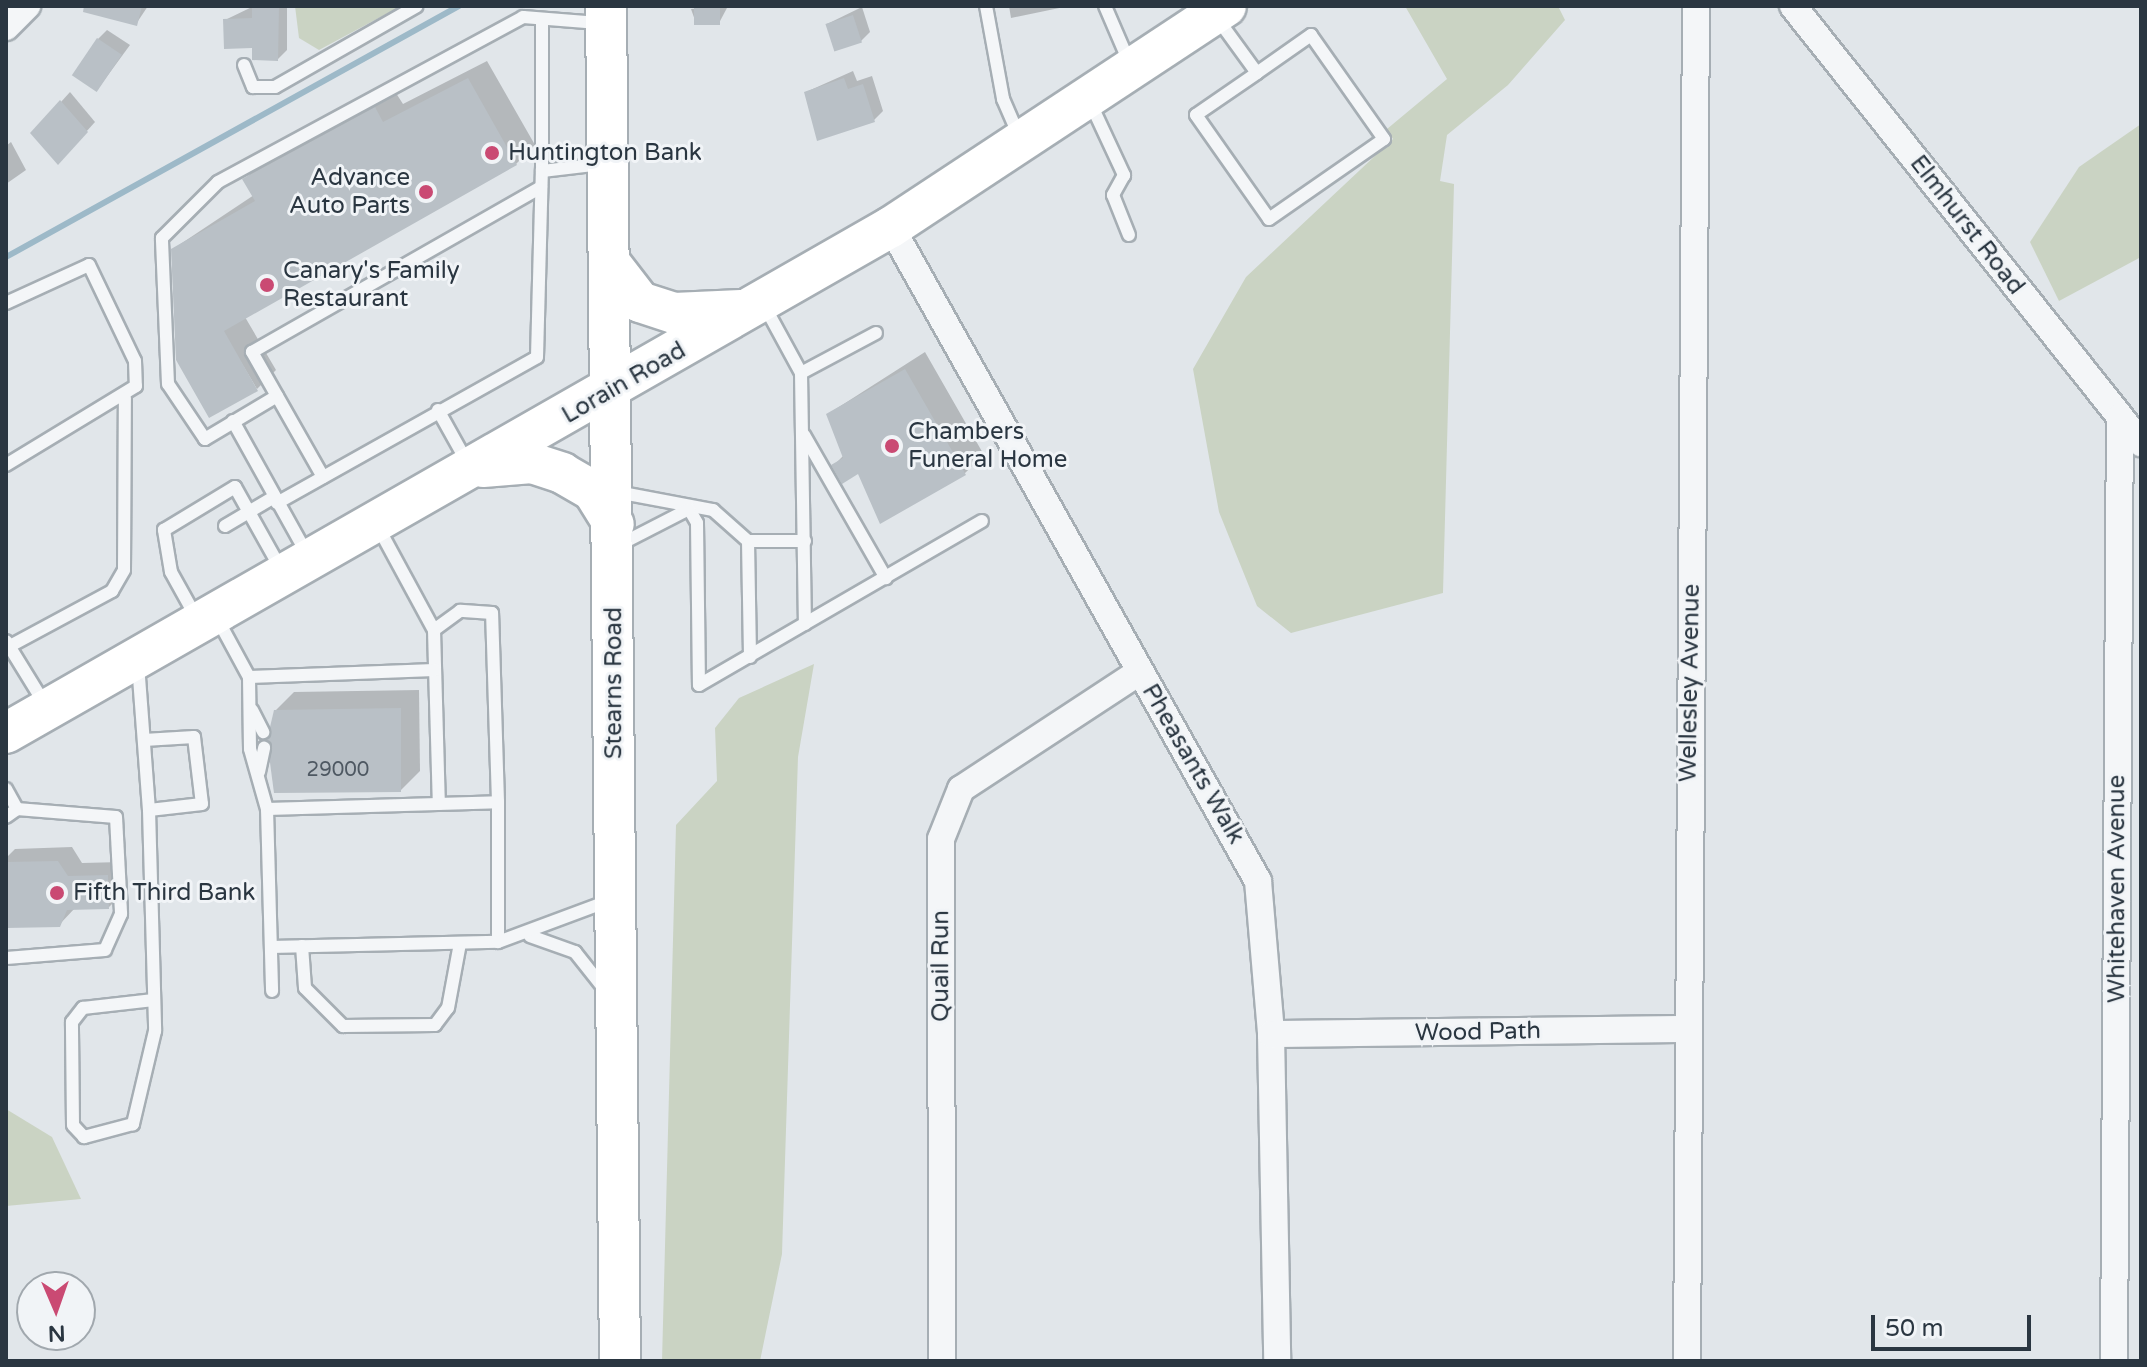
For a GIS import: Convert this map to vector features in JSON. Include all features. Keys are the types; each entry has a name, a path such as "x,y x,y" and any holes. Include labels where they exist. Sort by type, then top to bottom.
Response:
{"main road":[{"name":"Lorain Road","path":"6,733 297,566 472,471 891,227 1221,11"},
{"name":"Stearns Road","path":"606,14 614,521 614,899 620,1361"},
{"path":"610,263 624,290 674,313 758,305"},
{"path":"472,471 500,461 562,473 593,491 614,521"}],"street":[{"path":"6,27 27,6"},
{"name":"Wellesley Avenue","path":"1687,1361 1686,1029 1696,6"},
{"name":"Elmhurst Road","path":"1793,6 2141,443"},
{"name":"Pheasants Walk","path":"891,227 1258,881 1271,1034 1277,1361"},
{"name":"Whitehaven Avenue","path":"2114,1361 2120,417"},
{"name":"Quail Run","path":"942,1361 941,839 961,789 1139,672"},
{"name":"Wood Path","path":"1271,1034 1686,1029"}],"lane":[{"path":"244,65 253,87 275,87 417,6"},
{"path":"986,6 1003,99 1021,143"},
{"path":"1105,6 1133,70"},
{"path":"1221,11 1257,73"},
{"path":"277,396 205,439 168,384 162,238 218,182 523,17 542,21 606,14"},
{"path":"225,526 323,477 537,357 542,21"},
{"path":"1311,35 1384,139 1269,219 1196,115 1257,73 1311,35"},
{"path":"1089,99 1124,175 1113,195 1129,235"},
{"path":"542,171 609,163"},
{"path":"323,477 252,352 541,187"},
{"path":"6,303 89,265 135,361 136,386 125,398 6,465"},
{"path":"758,305 801,373 805,624"},
{"path":"801,373 876,333"},
{"path":"47,709 8,644 112,591 124,570 125,398"},
{"path":"438,410 472,471"},
{"path":"233,421 276,500 297,566"},
{"path":"802,433 886,578"},
{"path":"272,991 267,809 258,775 249,704 249,677 207,618 174,556 164,530 235,487 249,512 297,566"},
{"path":"614,521 689,509 713,510 748,541 805,541"},
{"path":"614,521 689,509"},
{"path":"689,509 697,523 699,685 982,521"},
{"path":"376,524 434,630 439,804"},
{"path":"748,541 750,657"},
{"path":"434,630 460,611 492,613 498,802 498,942"},
{"path":"138,657 149,810 155,1031 133,1124 84,1137 73,1125 72,1022 83,1008 154,1000"},
{"path":"249,677 435,670"},
{"path":"249,704 263,732"},
{"path":"144,740 194,737 202,804 149,810"},
{"path":"258,775 264,748"},
{"path":"6,789 11,813 116,817 121,914 105,950 6,958"},
{"path":"267,809 498,802"},
{"path":"271,947 498,942 530,936 614,899"},
{"path":"530,936 593,966 615,1013"},
{"path":"302,946 305,988 343,1026 435,1025 448,1008 460,943"}],"green space":[{"path":"295,6 401,6 319,50 299,38"},
{"path":"1405,6 1558,6 1565,20 1508,85 1447,135 1440,181 1454,184 1443,593 1291,633 1257,606 1219,512 1193,369 1246,277 1393,139 1387,129 1447,79"},
{"path":"2141,124 2141,257 2059,301 2030,242 2079,167"},
{"path":"814,664 798,757 782,1254 760,1361 662,1361 676,825 717,781 715,728 739,698"},
{"path":"6,1109 52,1137 81,1199 6,1206"}],"building":[{"path":"84,6 142,6 137,26 83,12"},
{"path":"252,6 279,6 278,61 252,60 252,48 224,49 223,19 252,18"},
{"path":"694,6 720,6 720,25 694,25"},
{"path":"853,15 862,43 834,52 825,24"},
{"path":"97,38 122,55 97,92 72,75"},
{"path":"468,78 517,165 224,331 258,391 209,418 176,360 171,249 255,201 242,179 375,107 383,122"},
{"path":"844,78 848,89 863,84 875,122 817,141 804,92"},
{"path":"60,100 88,132 58,165 30,133"},
{"name":"Chambers Funeral Home","path":"905,369 966,475 880,524 858,474 842,484 831,465 843,458 826,414"},
{"path":"401,708 401,792 274,793 267,740 274,710"},
{"name":"Fifth Third Bank","path":"58,861 68,876 108,875 109,909 67,910 60,927 6,928 6,862"}],"waterway":[{"path":"6,257 459,6"}],"place":[{"name":"Huntington Bank","path":"492,153"},
{"name":"Advance Auto Parts","path":"426,192"},
{"name":"Canary's Family Restaurant","path":"267,285"},
{"name":"Chambers Funeral Home","path":"892,446"},
{"name":"Fifth Third Bank","path":"57,893"}]}
